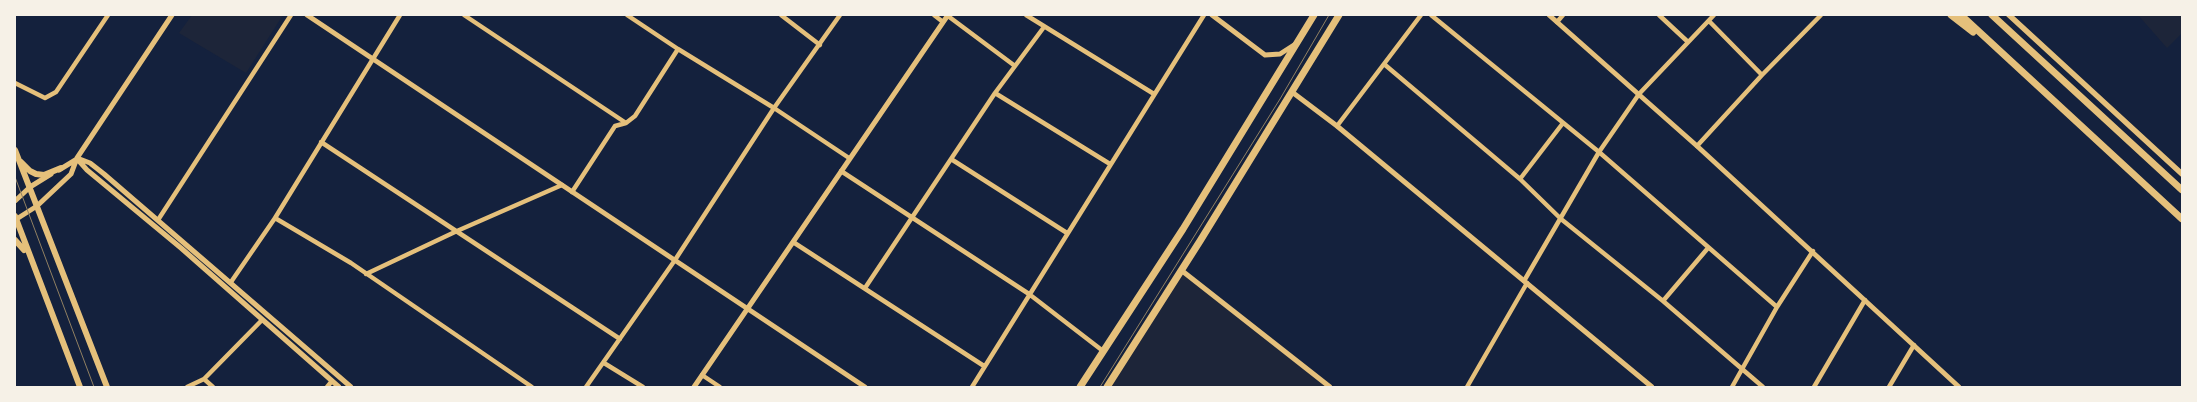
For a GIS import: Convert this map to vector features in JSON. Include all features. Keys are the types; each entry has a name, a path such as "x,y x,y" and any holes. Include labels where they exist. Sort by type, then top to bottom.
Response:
{"highway":[{"path":"1080,387 1183,229 1314,15"},
{"path":"1107,387 1339,15"},
{"path":"1951,15 2001,53"},
{"path":"1961,15 2182,219"},
{"path":"1992,15 2182,190"}],"main road":[{"path":"2010,15 2182,174"},
{"path":"15,150 107,387"},
{"path":"19,159 30,171 36,174 44,175 61,168"},
{"path":"15,219 80,387"},
{"path":"15,240 32,262"}],"street":[{"path":"15,83 45,98 56,92 108,15"},
{"path":"15,219 37,206 71,174 77,158 172,15"},
{"path":"158,220 291,15"},
{"path":"308,15 865,387"},
{"path":"231,282 275,218 400,15"},
{"path":"464,15 626,123"},
{"path":"627,15 849,158"},
{"path":"781,15 820,45"},
{"path":"586,387 675,260 774,108 840,15"},
{"path":"934,15 943,22"},
{"path":"694,387 948,15 1015,66"},
{"path":"1026,15 1154,94"},
{"path":"972,387 1204,15"},
{"path":"1212,15 1265,55 1280,54 1297,43"},
{"path":"1336,126 1421,15"},
{"path":"1431,15 1599,152 1777,307"},
{"path":"1549,15 1813,251 1959,387"},
{"path":"1557,22 1563,15"},
{"path":"1659,15 1688,42"},
{"path":"1467,387 1599,152 1639,94 1714,15"},
{"path":"1812,15 1816,20"},
{"path":"1697,146 1762,75 1821,15"},
{"path":"1708,21 1762,75"},
{"path":"865,288 910,217 1044,26"},
{"path":"572,192 615,126 626,123 635,116 678,49"},
{"path":"1384,64 1520,179 1562,219 1763,387"},
{"path":"1292,92 1336,126 1652,387"},
{"path":"996,93 1110,164"},
{"path":"1520,179 1563,123"},
{"path":"322,142 620,339"},
{"path":"15,202 30,187 77,158"},
{"path":"77,158 90,163 104,174 351,387"},
{"path":"77,158 87,170 339,387"},
{"path":"951,159 1067,233"},
{"path":"842,171 1029,294 1103,351"},
{"path":"366,274 457,231 562,185"},
{"path":"275,218 366,274 532,387"},
{"path":"793,242 984,366"},
{"path":"1663,302 1708,248"},
{"path":"1732,387 1777,307 1813,251"},
{"path":"1181,270 1330,387"},
{"path":"1814,387 1865,300"},
{"path":"187,387 197,385 204,379 262,320"},
{"path":"1889,387 1914,345"},
{"path":"604,362 643,387"},
{"path":"702,375 720,387"},
{"path":"204,379 213,387"},
{"path":"326,387 332,381"}],"shaded area":[{"path":"192,15 283,15 246,73 179,33"},
{"path":"2138,15 2182,15 2182,33 2167,48"},
{"path":"1181,270 1330,387 1108,387"}],"tram line":[{"path":"1100,387 1280,99 1329,15"},
{"path":"15,177 94,387"}]}
